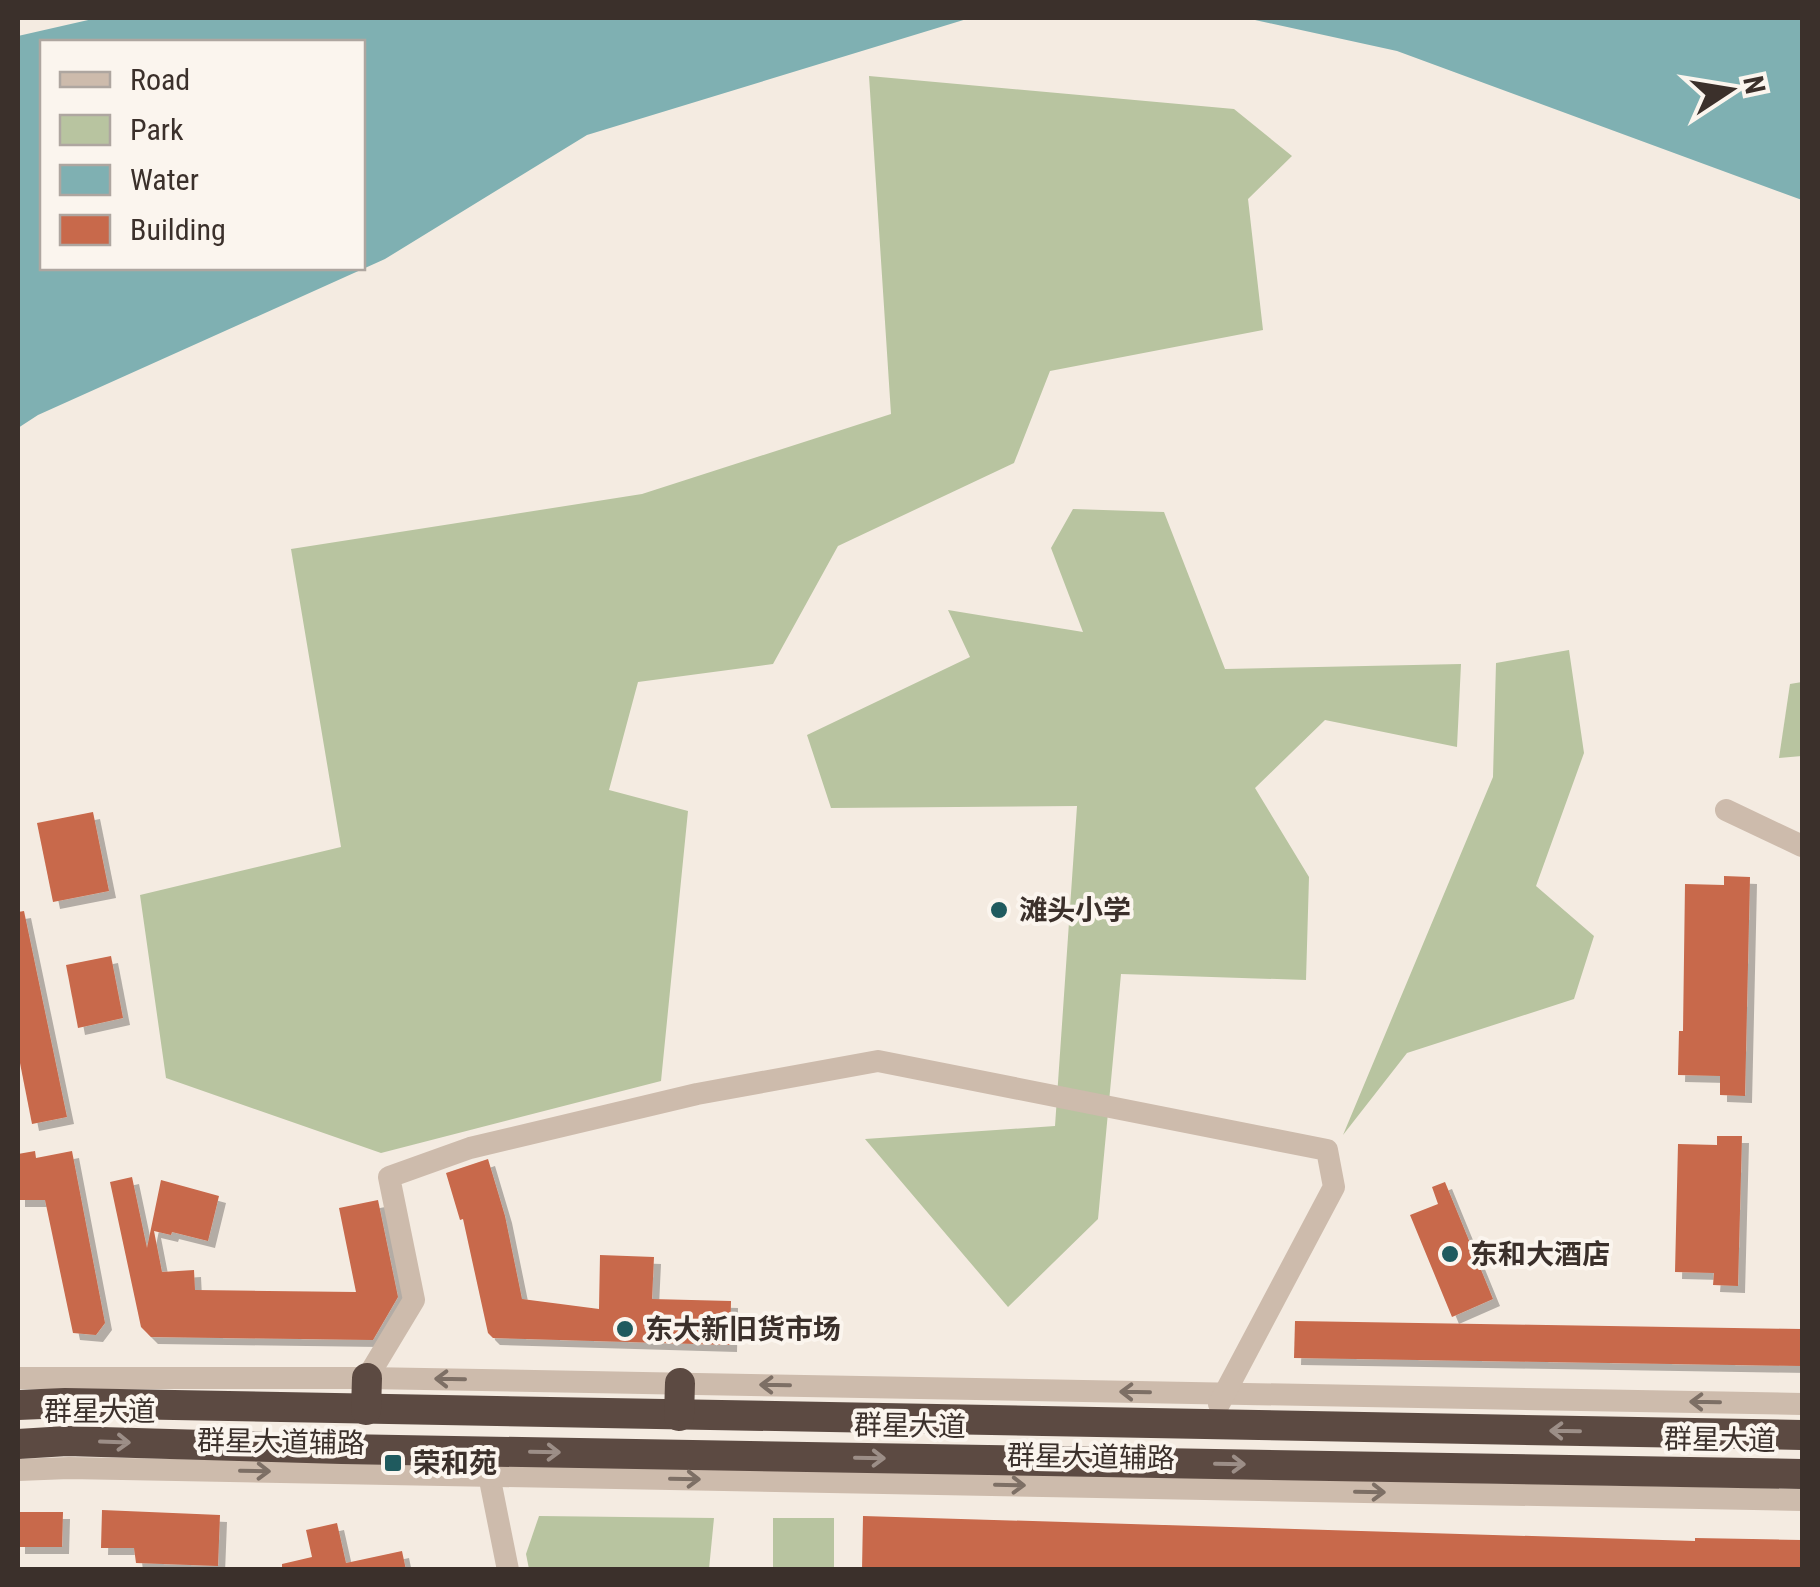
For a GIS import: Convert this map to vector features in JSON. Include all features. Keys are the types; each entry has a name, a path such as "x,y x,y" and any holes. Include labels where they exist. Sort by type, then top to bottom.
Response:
{"highway":[{"path":"366,1410 367,1378"},
{"path":"679,1416 680,1383"},
{"name":"群星大道","path":"18,1405 1802,1435"},
{"path":"236,1446 237,1408"},
{"name":"群星大道","path":"18,1444 67,1441 236,1446 486,1463 1721,1485 1802,1474"}],"street":[{"path":"1726,810 1802,846"},
{"path":"367,1378 414,1300 390,1177 489,1144 698,1094 878,1061 1328,1150 1334,1187 1209,1425"},
{"path":"18,1378 367,1378 1802,1404"},
{"path":"486,1463 508,1570"},
{"name":"群星大道辅路","path":"18,1470 486,1463"},
{"path":"1721,1485 1802,1500"}],"green space":[{"path":"869,76 1234,109 1292,156 1248,199 1263,330 1050,371 1014,463 838,546 773,664 638,682 609,790 688,811 661,1081 381,1153 166,1078 140,895 341,847 291,549 642,494 891,414"},
{"path":"1073,509 1164,512 1225,669 1461,664 1457,747 1325,720 1255,788 1309,877 1306,980 1121,974 1098,1219 1008,1307 865,1139 1055,1126 1077,806 831,808 807,735 970,657 948,610 1083,632 1051,548"},
{"path":"1569,650 1584,753 1536,886 1594,936 1574,999 1407,1053 1343,1135 1493,777 1496,663"},
{"path":"1802,682 1802,756 1779,758 1790,684"},
{"path":"539,1516 714,1518 709,1569 529,1569 526,1554"},
{"path":"773,1518 834,1518 834,1569 773,1569"}],"water":[{"path":"97,18 970,18 587,135 365,268 365,40 40,40 40,270 361,270 38,415 18,428 18,36"},
{"path":"1246,18 1802,18 1802,200 1397,51"}],"building":[{"path":"93,812 109,891 53,902 37,823"},
{"path":"1724,876 1750,877 1745,1096 1720,1095 1720,1076 1678,1075 1679,1031 1683,1031 1685,884 1724,885"},
{"path":"24,911 67,1117 32,1124 18,1053 18,912"},
{"path":"111,956 123,1018 78,1028 66,965"},
{"path":"1717,1136 1742,1136 1738,1286 1713,1285 1714,1273 1675,1272 1678,1144 1717,1145"},
{"path":"35,1151 36,1158 72,1151 105,1323 96,1335 73,1333 45,1200 18,1200 18,1154"},
{"path":"488,1159 505,1216 522,1299 599,1309 600,1255 654,1257 652,1299 731,1301 730,1345 493,1338 488,1333 463,1219 460,1220 446,1173"},
{"path":"132,1177 147,1248 161,1180 219,1196 208,1241 154,1231 162,1272 194,1270 195,1290 356,1292 339,1208 378,1200 398,1297 373,1340 151,1337 141,1327 110,1182"},
{"name":"东和大酒店","path":"1445,1182 1493,1299 1452,1317 1410,1215 1438,1204 1432,1187"},
{"path":"1295,1321 1802,1329 1802,1366 1294,1358"},
{"path":"102,1510 220,1515 218,1566 136,1563 134,1548 101,1548"},
{"path":"18,1512 63,1512 62,1547 18,1547"},
{"path":"863,1516 1695,1541 1802,1540 1802,1570 862,1570"},
{"path":"337,1523 346,1563 402,1551 406,1570 282,1570 282,1564 312,1557 306,1530"}],"place":[{"name":"滩头小学","path":"999,910"},
{"name":"东和大酒店","path":"1450,1254"},
{"name":"东大新旧货市场","path":"625,1329"},
{"name":"荣和苑","path":"393,1463"}]}
